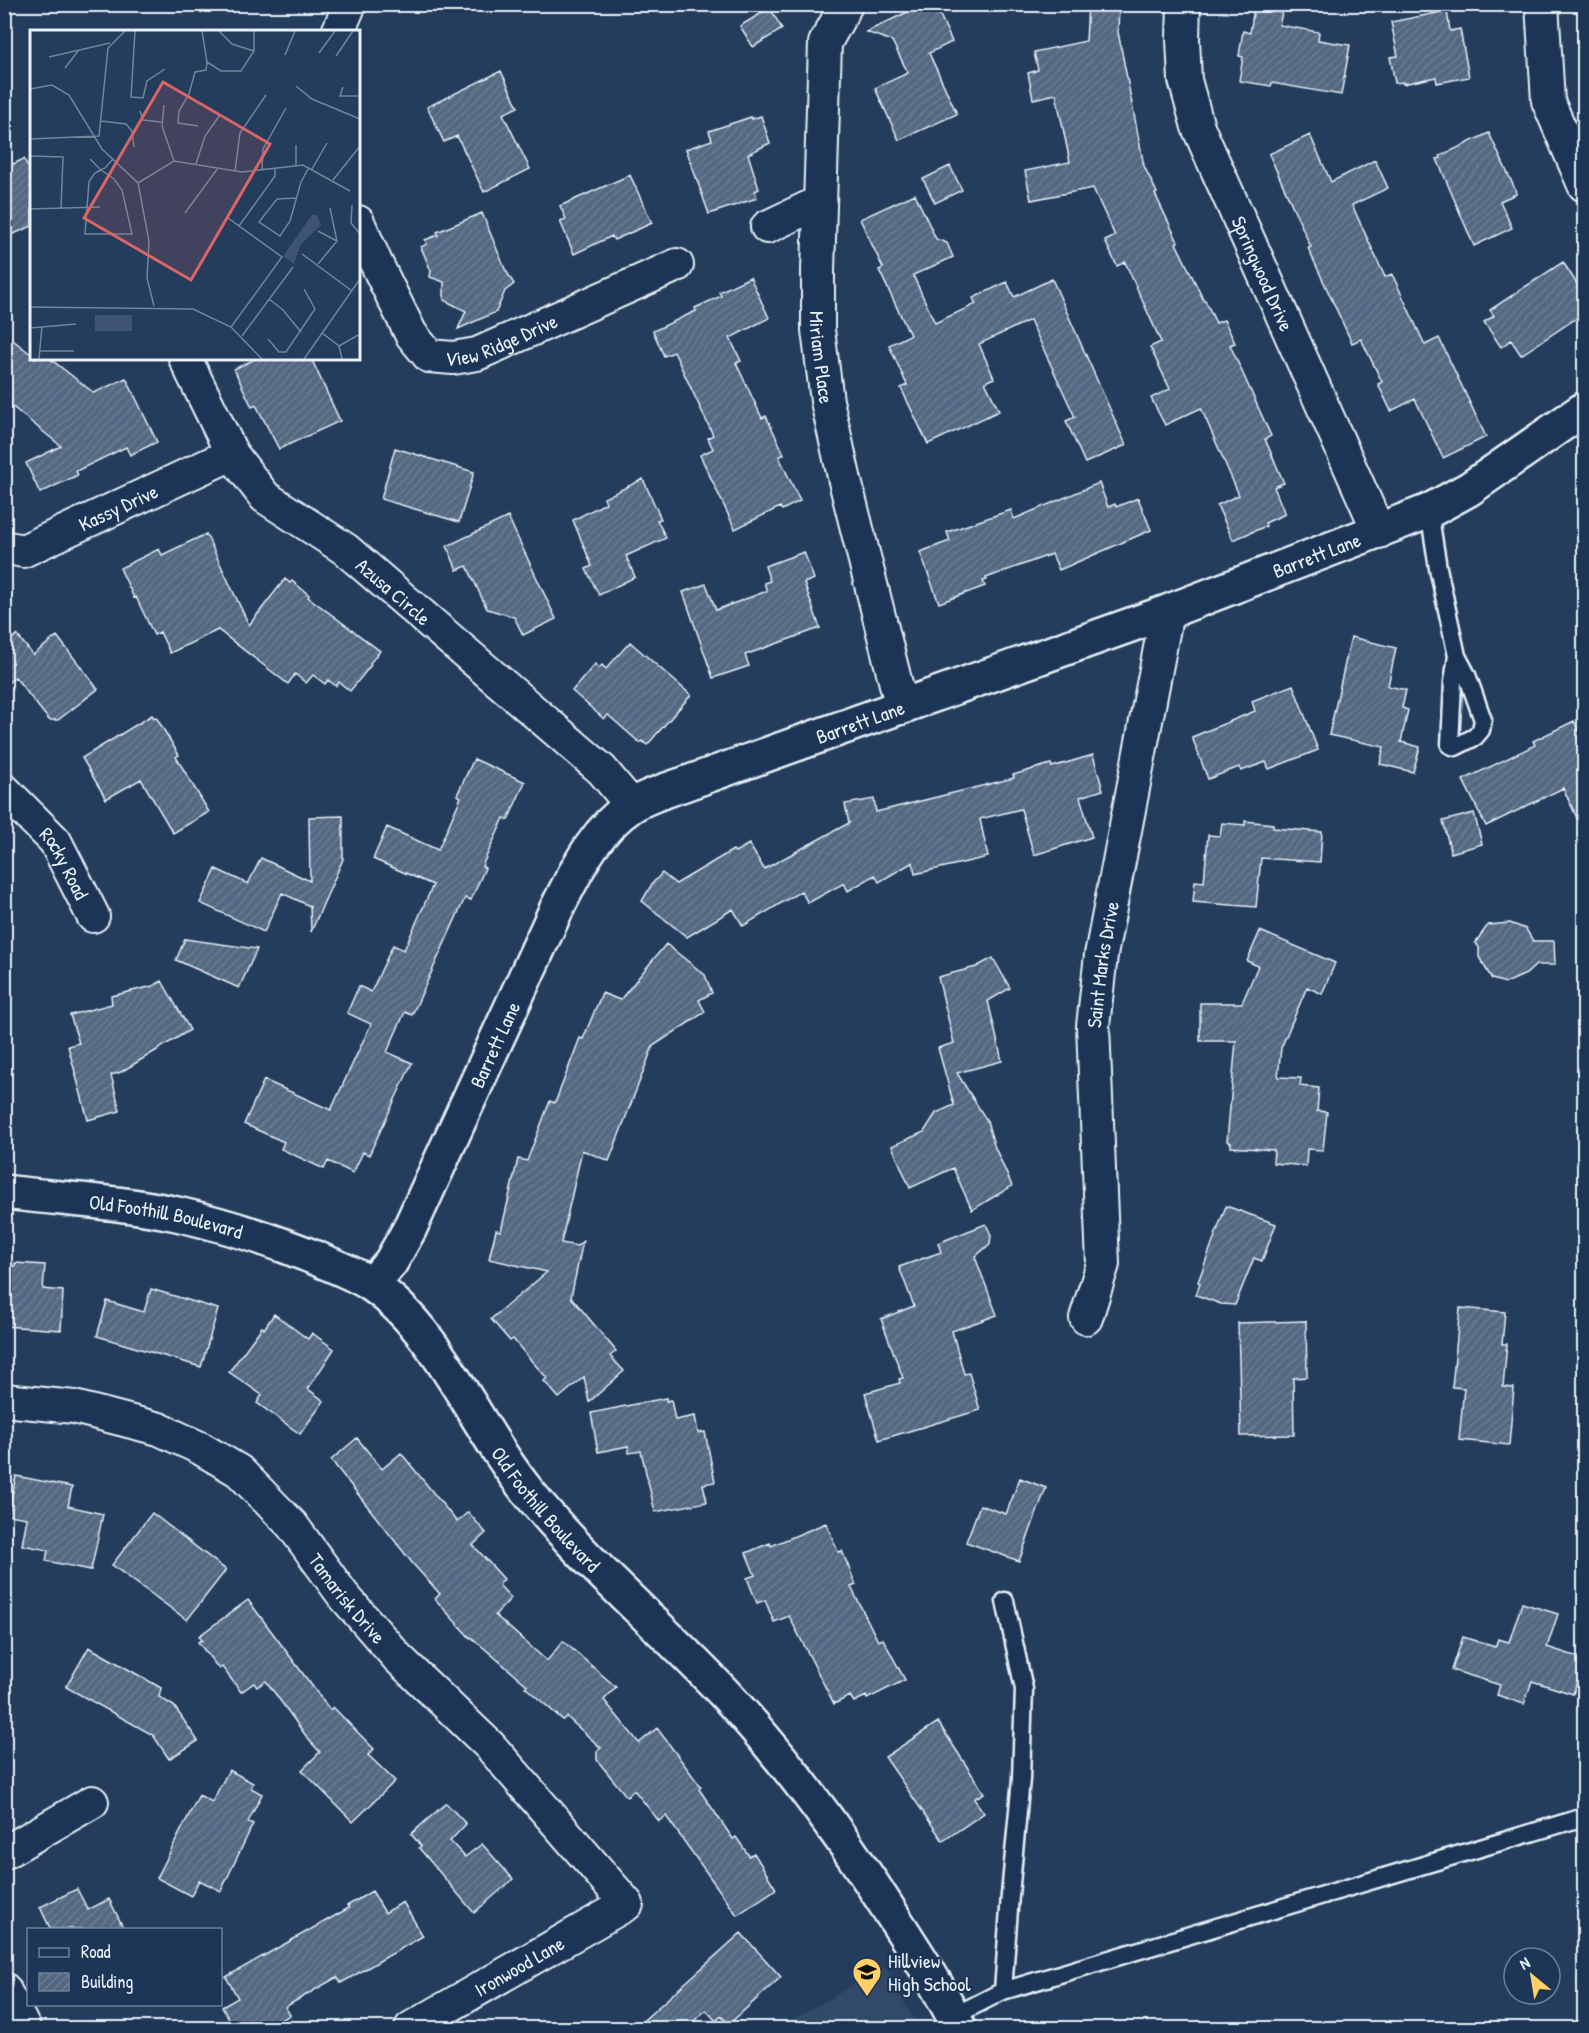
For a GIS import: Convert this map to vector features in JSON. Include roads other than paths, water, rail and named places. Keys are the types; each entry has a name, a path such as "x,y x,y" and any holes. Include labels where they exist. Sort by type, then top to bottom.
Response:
{"street":[{"path":"339,30 350,4"},
{"name":"Springwood Drive","path":"1184,4 1185,80 1198,127 1379,532"},
{"path":"1542,4 1548,101 1584,185"},
{"name":"Miriam Place","path":"846,5 825,43 818,330 827,402 902,708"},
{"path":"767,226 820,202"},
{"name":"View Ridge Drive","path":"360,227 411,334 429,356 453,358 477,354 677,265"},
{"name":"Azusa Circle","path":"186,360 232,454 265,497 345,549 602,770 632,806"},
{"name":"Barrett Lane","path":"372,1284 390,1262 409,1230 575,872 598,835 632,806 652,795 902,708 1379,532 1429,511 1469,489 1584,410"},
{"name":"Kassy Drive","path":"4,547 23,551 232,454"},
{"name":"Saint Marks Drive","path":"1086,1318 1104,1264 1093,1026 1101,955 1167,612"},
{"name":"Rocky Road","path":"4,790 55,841 93,916"},
{"name":"Old Foothill Boulevard","path":"4,1192 177,1214 292,1248 372,1284 413,1323 527,1491 556,1524 723,1691 767,1739 810,1794 864,1870 956,2022"},
{"name":"Tamarisk Drive","path":"4,1400 74,1407 159,1429 200,1448 239,1471 292,1525 343,1595 398,1658 490,1746 627,1904"},
{"path":"4,1853 92,1802"},
{"name":"Ironwood Lane","path":"411,2028 627,1904"},
{"path":"4,1989 24,2028"}],"lane":[{"path":"1429,511 1438,568 1457,656"},
{"path":"1004,1991 1021,1779 1024,1689 1005,1601"},
{"path":"956,2022 1004,1991 1584,1817"}],"place":[{"name":"Hillview High School","path":"867,1998"}]}
